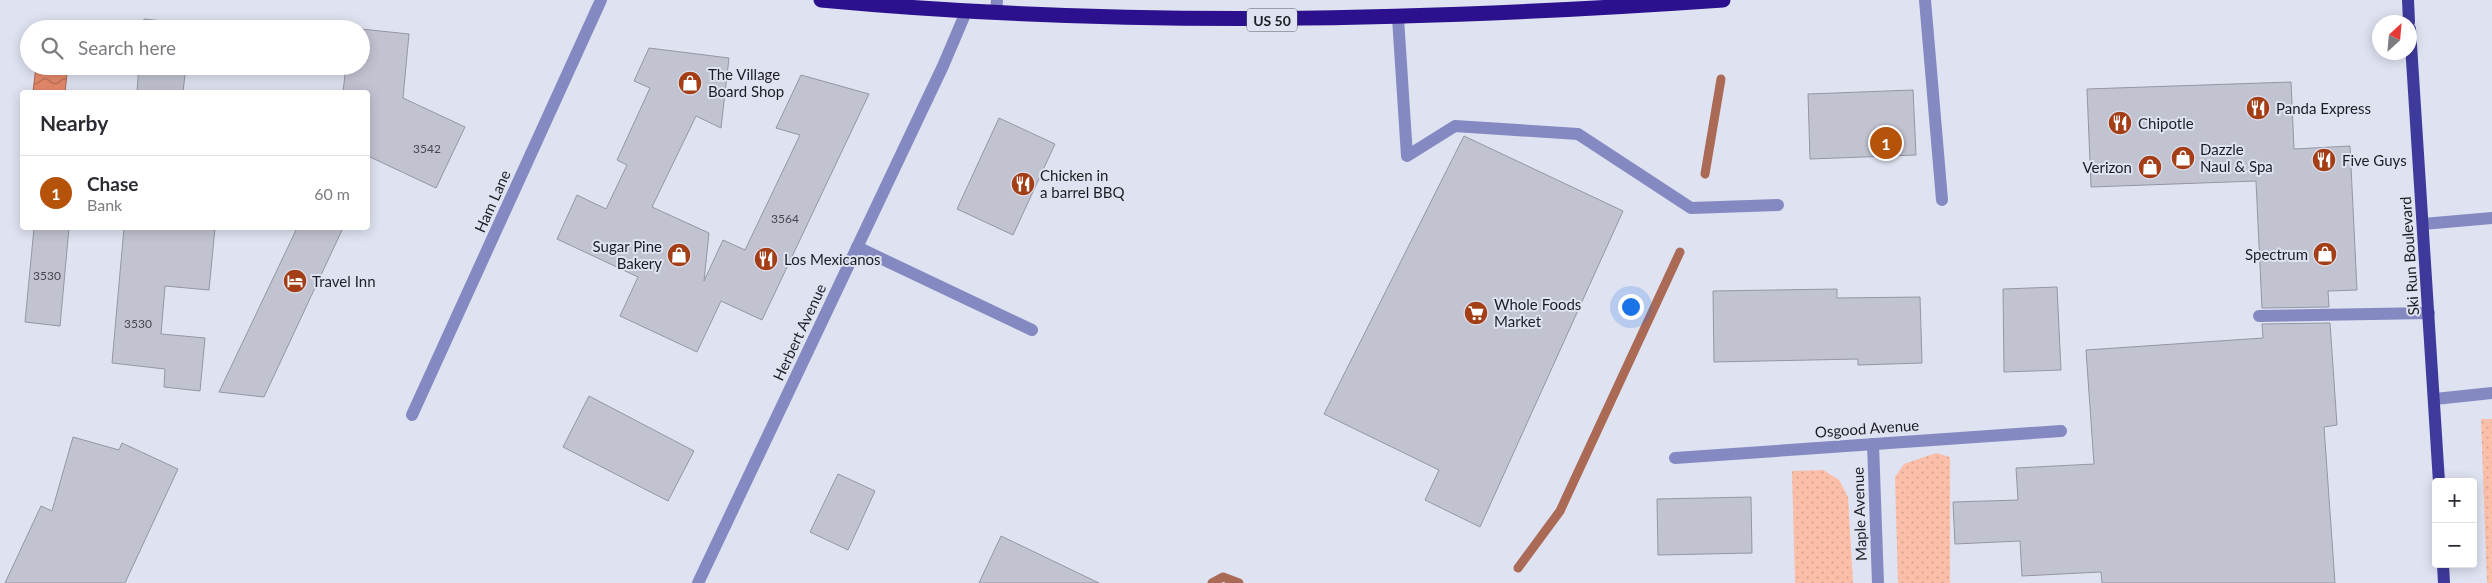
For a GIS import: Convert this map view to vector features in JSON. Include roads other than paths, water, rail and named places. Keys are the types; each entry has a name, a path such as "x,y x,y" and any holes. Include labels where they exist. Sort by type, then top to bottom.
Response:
{"highway":[{"name":"US 50","path":"821,0 966,12 996,7 1224,20 1398,18 1515,6 1723,0"}],"main road":[{"path":"2408,0 2409,15"},
{"name":"Ski Run Boulevard","path":"2412,60 2439,478"},
{"path":"2443,568 2444,583"}],"street":[{"name":"Ham Lane","path":"412,415 601,0"},
{"path":"1926,0 1942,200"},
{"name":"Herbert Avenue","path":"698,583 943,66 966,12"},
{"path":"1398,18 1407,156 1455,126 1578,134 1691,208 1778,206"},
{"path":"2423,224 2492,218"},
{"path":"857,247 1032,330"},
{"path":"2259,316 2429,313"},
{"path":"2435,399 2492,393"},
{"name":"Osgood Avenue","path":"1675,458 2061,431"},
{"name":"Maple Avenue","path":"1873,444 1878,583"}],"water":[{"path":"35,75 67,75 65,90 33,90"}],"waterway":[{"path":"1705,174 1721,79"},
{"path":"1518,568 1560,511 1680,252"},
{"path":"1212,583 1223,577 1239,583"}],"place":[{"name":"The Village Board Shop","path":"690,83"},
{"name":"Panda Express","path":"2258,108"},
{"name":"Chipotle","path":"2120,123"},
{"name":"Chase","path":"1886,143"},
{"name":"Dazzle Naul & Spa","path":"2183,158"},
{"name":"Five Guys","path":"2324,160"},
{"name":"Verizon","path":"2150,167"},
{"name":"Chicken in a barrel BBQ","path":"1023,184"},
{"name":"Spectrum","path":"2325,254"},
{"name":"Sugar Pine Bakery","path":"679,255"},
{"name":"Los Mexicanos","path":"766,259"},
{"name":"Travel Inn","path":"295,281"},
{"name":"Whole Foods Market","path":"1476,313"}]}
